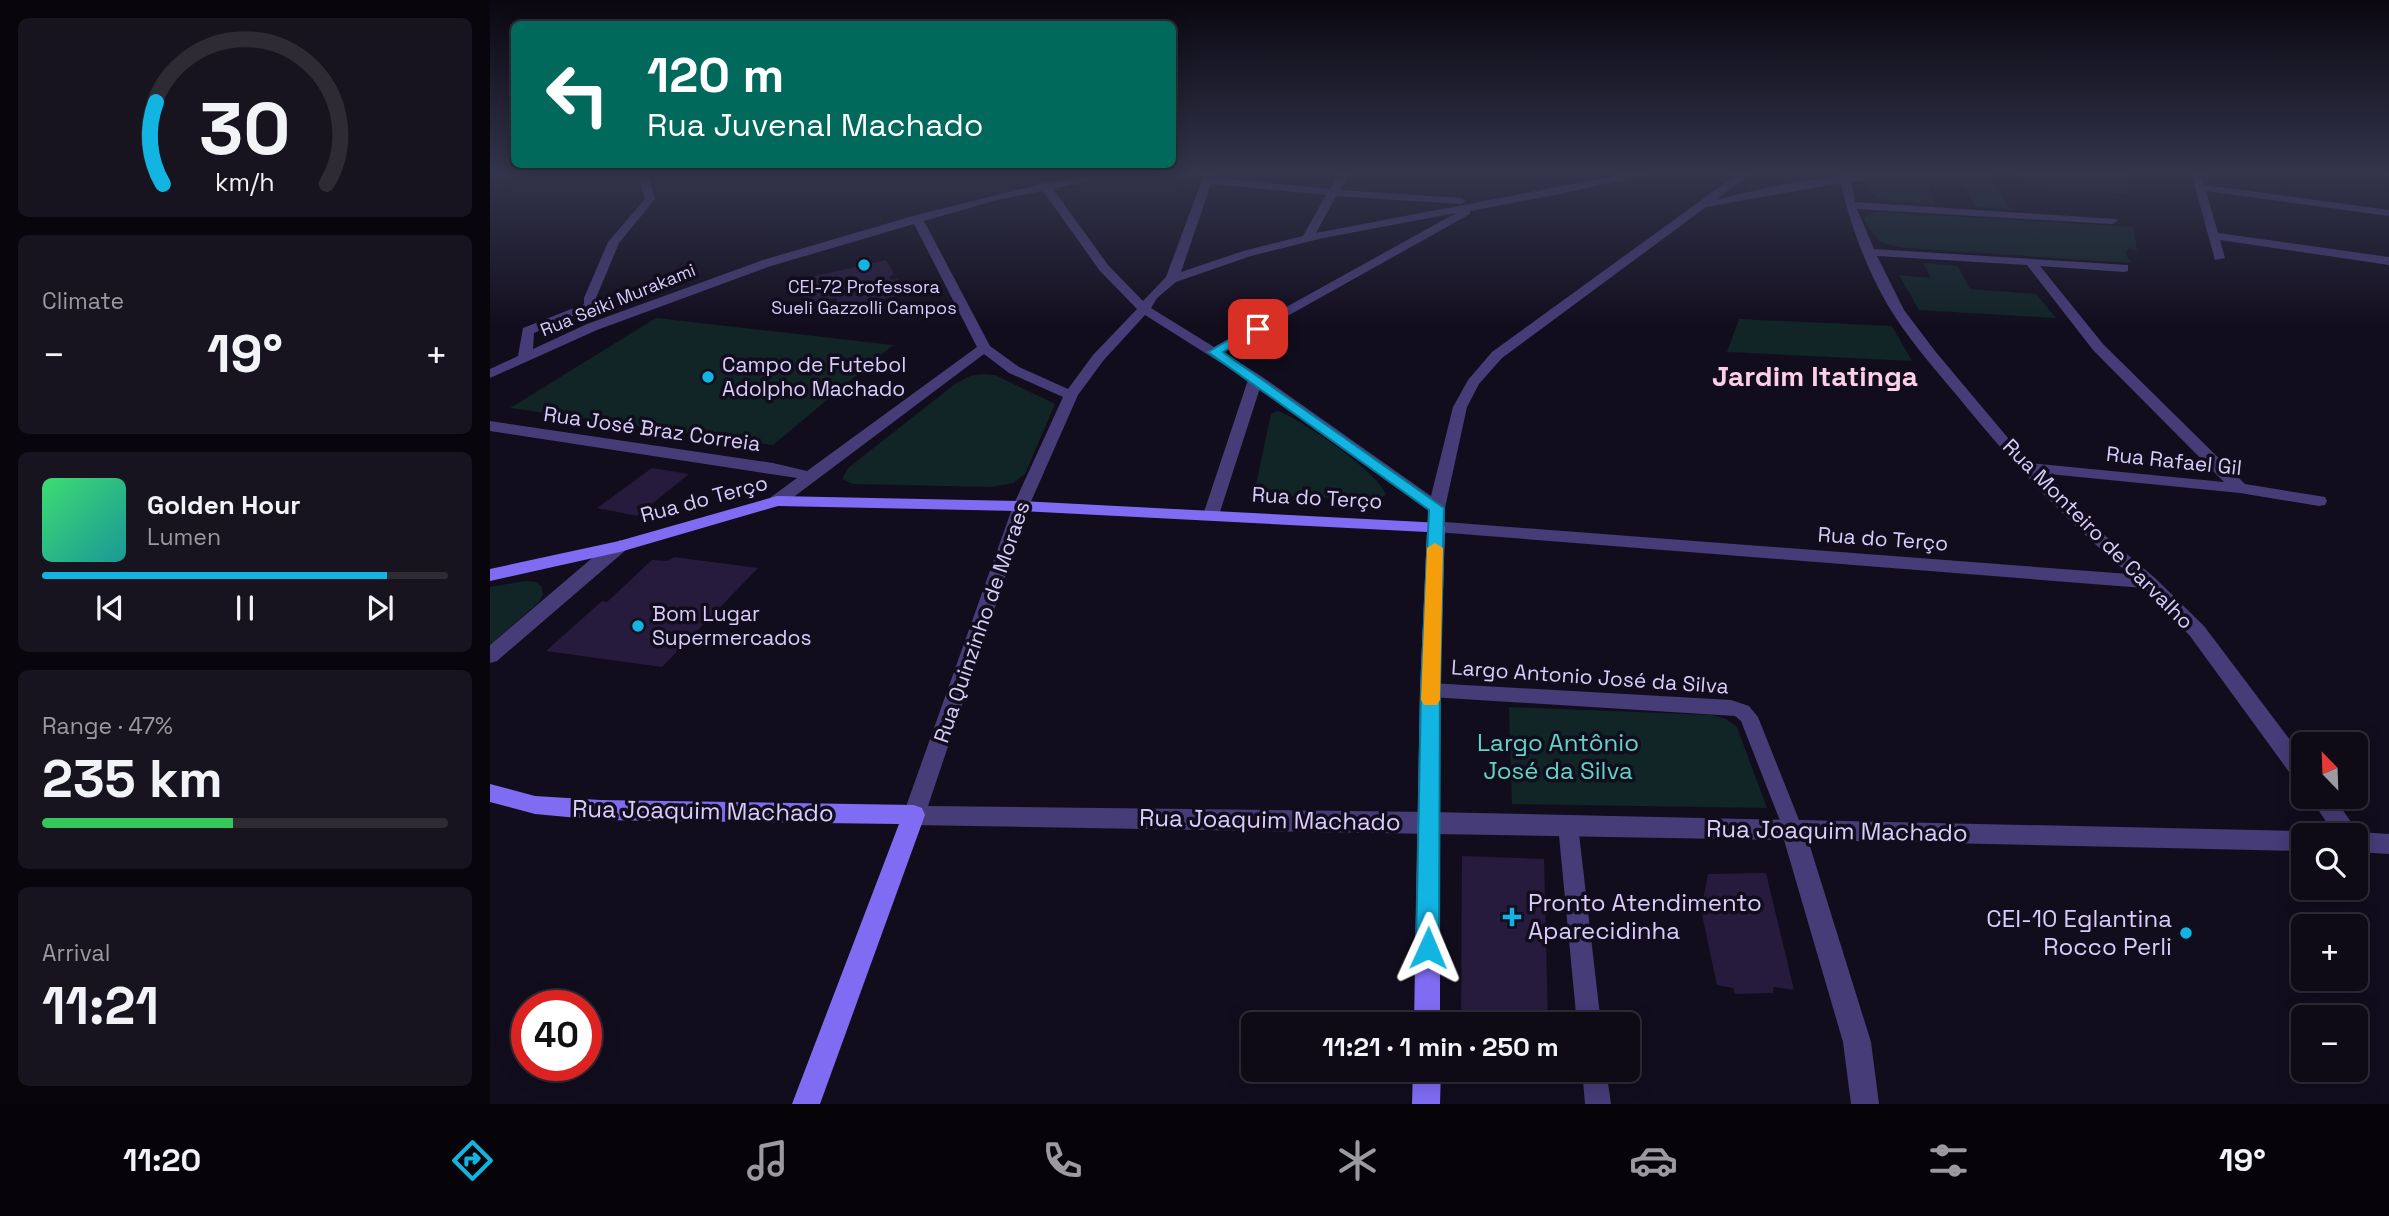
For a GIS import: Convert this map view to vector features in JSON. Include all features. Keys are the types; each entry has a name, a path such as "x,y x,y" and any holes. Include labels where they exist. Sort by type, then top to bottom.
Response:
{"street":[{"path":"525,358 528,331 590,306 590,298 614,242 629,224"},
{"name":"Rua Seiki Murakami","path":"490,374 592,327 689,290 767,263 899,224"},
{"path":"920,224 984,348 1014,370 1071,395"},
{"path":"1072,224 1104,268 1144,309 1256,379 1436,518"},
{"name":"Rua Quinzinho de Moraes","path":"807,1104 915,815 1021,506 1071,395 1098,358 1144,309 1152,296 1172,279 1191,224"},
{"path":"1308,236 1316,224"},
{"path":"1172,279 1222,260 1308,236 1380,224"},
{"path":"1214,352 1445,224"},
{"path":"1427,1012 1430,690 1436,518 1460,407 1473,383 1497,355 1676,224"},
{"name":"Rua Monteiro de Carvalho","path":"1856,224 1898,311 2025,467 2095,536 2149,582 2197,631 2291,758"},
{"path":"2210,224 2219,258"},
{"path":"2213,236 2389,261"},
{"path":"1871,253 2124,268"},
{"path":"2030,262 2098,347 2240,488"},
{"path":"777,501 984,348"},
{"path":"1211,515 1256,379"},
{"name":"Rua José Braz Correia","path":"490,426 759,466 808,476"},
{"name":"Rua Rafael Gil","path":"2025,467 2240,488 2319,500"},
{"name":"Rua do Terço","path":"490,575 620,546 777,501 1021,506 1211,515 1436,518 2149,582"},
{"path":"490,656 620,546"},
{"name":"Rua Joaquim Machado","path":"490,793 535,805 600,810 1429,822 2291,841"},
{"path":"1793,830 1857,1042 1865,1104"},
{"path":"2368,843 2389,844"},
{"path":"1426,1104 1427,1082"}],"lane":[{"name":"Largo Antonio José da Silva","path":"1430,690 1731,707 1742,711 1749,717 1793,830"},
{"path":"1568,825 1588,1012"},
{"path":"1595,1082 1598,1104"}],"green space":[{"path":"1867,224 2075,224 2134,227 2137,252 2129,248 2125,252 2131,263 1906,248 1880,241"},
{"path":"1923,263 1958,266 1970,289 2036,294 2056,318 1919,310 1899,275 1931,278"},
{"name":"Campo de Futebol Adolpho Machado","path":"656,318 893,345 773,445 510,408"},
{"path":"1739,319 1892,326 1912,361 1727,352"},
{"path":"995,375 1055,404 1025,474 1013,483 992,487 853,484 842,479 848,468 955,384 970,376"},
{"path":"1278,411 1320,435 1355,461 1381,486 1386,495 1375,500 1265,495 1255,489 1271,414"},
{"path":"525,581 536,582 542,587 543,594 539,602 490,645 490,587"},
{"name":"Largo Antônio José da Silva","path":"1509,707 1712,715 1726,719 1737,727 1767,808 1512,804"}],"building":[{"path":"886,260 894,274 889,277 891,280 898,279 902,295 840,308 836,298 804,304 802,279"},
{"path":"652,468 689,474 637,516 597,508"},
{"name":"Bom Lugar Supermercados","path":"674,557 758,568 662,667 546,651 602,601 607,602 652,560 667,561"},
{"path":"1462,856 1544,859 1548,1012 1461,1012"},
{"path":"1766,873 1794,990 1774,987 1773,993 1735,994 1733,988 1717,985 1701,910 1708,874"}],"slow traffic":[{"path":"1430,700 1435,548"}],"place":[{"name":"CEI-72 Professora Sueli Gazzolli Campos","path":"864,265"},
{"name":"Campo de Futebol Adolpho Machado","path":"708,377"},
{"name":"Bom Lugar Supermercados","path":"638,626"},
{"name":"Pronto Atendimento Aparecidinha","path":"1512,917"},
{"name":"CEI-10 Eglantina Rocco Perli","path":"2186,933"}],"district":[{"name":"Jardim Itatinga","path":"1815,376"}],"route":[{"path":"1258,329 1214,352 1437,508 1430,690 1428,948"}]}
